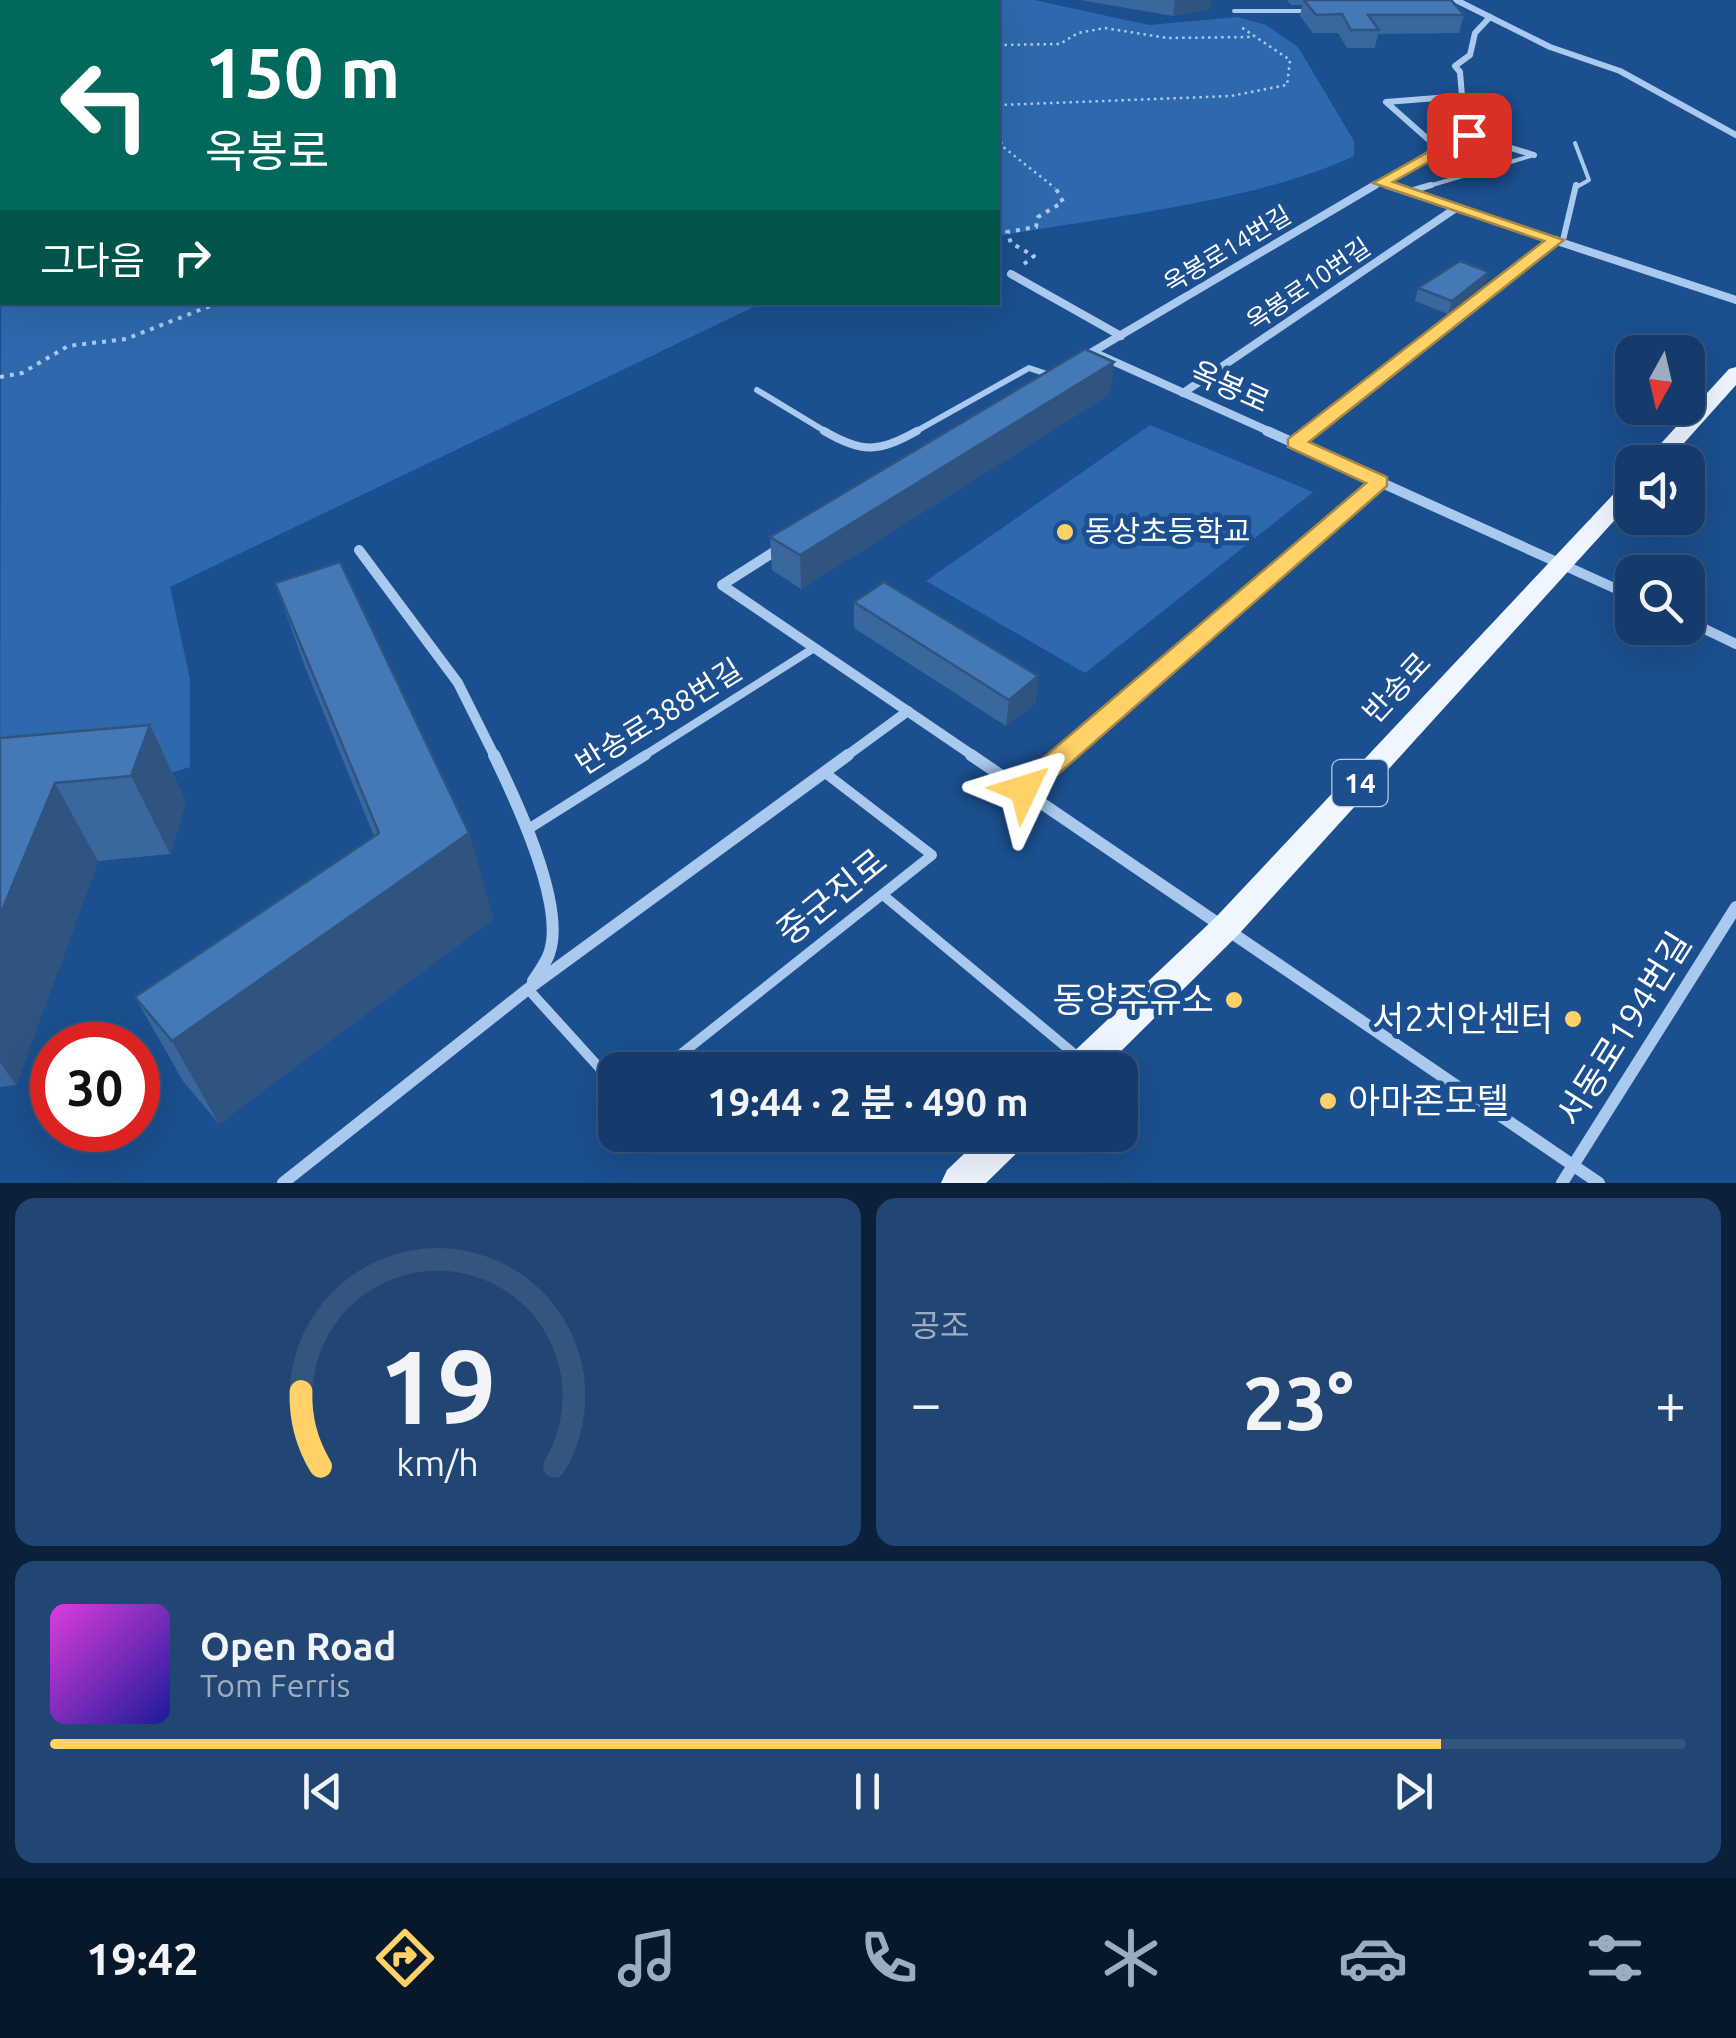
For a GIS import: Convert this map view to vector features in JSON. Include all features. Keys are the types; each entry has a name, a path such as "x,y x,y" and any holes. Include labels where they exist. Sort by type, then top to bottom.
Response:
{"main road":[{"path":"1671,445 1736,373"},
{"name":"반송로","path":"1096,1052 1227,926 1615,507"},
{"path":"960,1183 992,1152"}],"street":[{"path":"1456,0 1550,47 1620,71 1736,134"},
{"path":"1438,148 1386,102 1462,96 1460,72 1455,66 1470,55 1469,44 1477,26 1490,17"},
{"name":"옥봉로14번길","path":"1072,361 1095,354 1215,277 1438,148 1469,135 1534,155"},
{"path":"1380,183 1736,300"},
{"name":"옥봉로10번길","path":"1183,393 1456,208"},
{"path":"1295,443 1556,240"},
{"path":"1011,274 1122,336"},
{"name":"옥봉로","path":"1095,354 1615,588"},
{"path":"1034,385 1061,368"},
{"path":"1024,789 1380,481"},
{"path":"787,543 722,585 1227,926 1598,1183"},
{"path":"359,550 458,683 530,828 546,890 552,944 528,989"},
{"path":"1705,629 1736,644"},
{"path":"283,1183 528,989 908,711"},
{"name":"서동로194번길","path":"1562,1183 1736,908"}],"lane":[{"path":"1234,10 1311,11"},
{"path":"1458,10 1476,10"},
{"path":"1556,240 1563,240 1576,184 1589,180 1576,143"},
{"path":"1407,192 1534,155"},
{"path":"757,390 846,444 883,450 1029,368 1050,375"},
{"name":"반송로388번길","path":"530,828 814,648"},
{"name":"중군진로","path":"684,1052 932,855 824,772"},
{"name":"반송로","path":"883,895 1066,1052"},
{"path":"528,989 598,1066"}],"path":[{"path":"1000,105 1231,96 1287,85 1290,60 1241,24 1256,11"},
{"path":"1000,45 1060,44 1072,41 1078,33 1105,28 1167,38 1259,37"},
{"path":"1000,138 1002,146 1052,181 1063,202 1038,216 1036,226 1006,232 1011,243 1034,256 1011,274"},
{"path":"0,377 22,373 68,346 126,339 212,305"}],"shaded area":[{"path":"1000,0 1034,0 1149,25 1238,17 1266,25 1298,47 1354,141 1354,156 1315,172 1227,197 1000,236"},
{"path":"1,305 758,305 170,587 190,679 190,767 0,826"},
{"path":"1150,425 1313,492 1085,673 926,581"}],"building":[{"path":"1304,0 1451,0 1464,15 1368,15 1379,30 1351,30 1342,14 1316,15"},
{"path":"1460,261 1489,272 1452,301 1418,288"},
{"path":"1085,349 1114,362 800,555 770,537"},
{"path":"340,562 469,833 172,1041 160,1022 135,997 379,833 275,583"},
{"path":"884,582 1038,676 1009,700 854,602"},
{"path":"150,725 131,776 55,783 0,915 0,738"}],"place":[{"name":"동상초등학교","path":"1065,532"},
{"name":"동양주유소","path":"1234,1000"},
{"name":"서2치안센터","path":"1573,1019"},
{"name":"아마존모텔","path":"1328,1101"}],"route":[{"path":"1024,789 1380,481 1295,443 1556,240 1380,183 1438,148 1469,135"}]}
